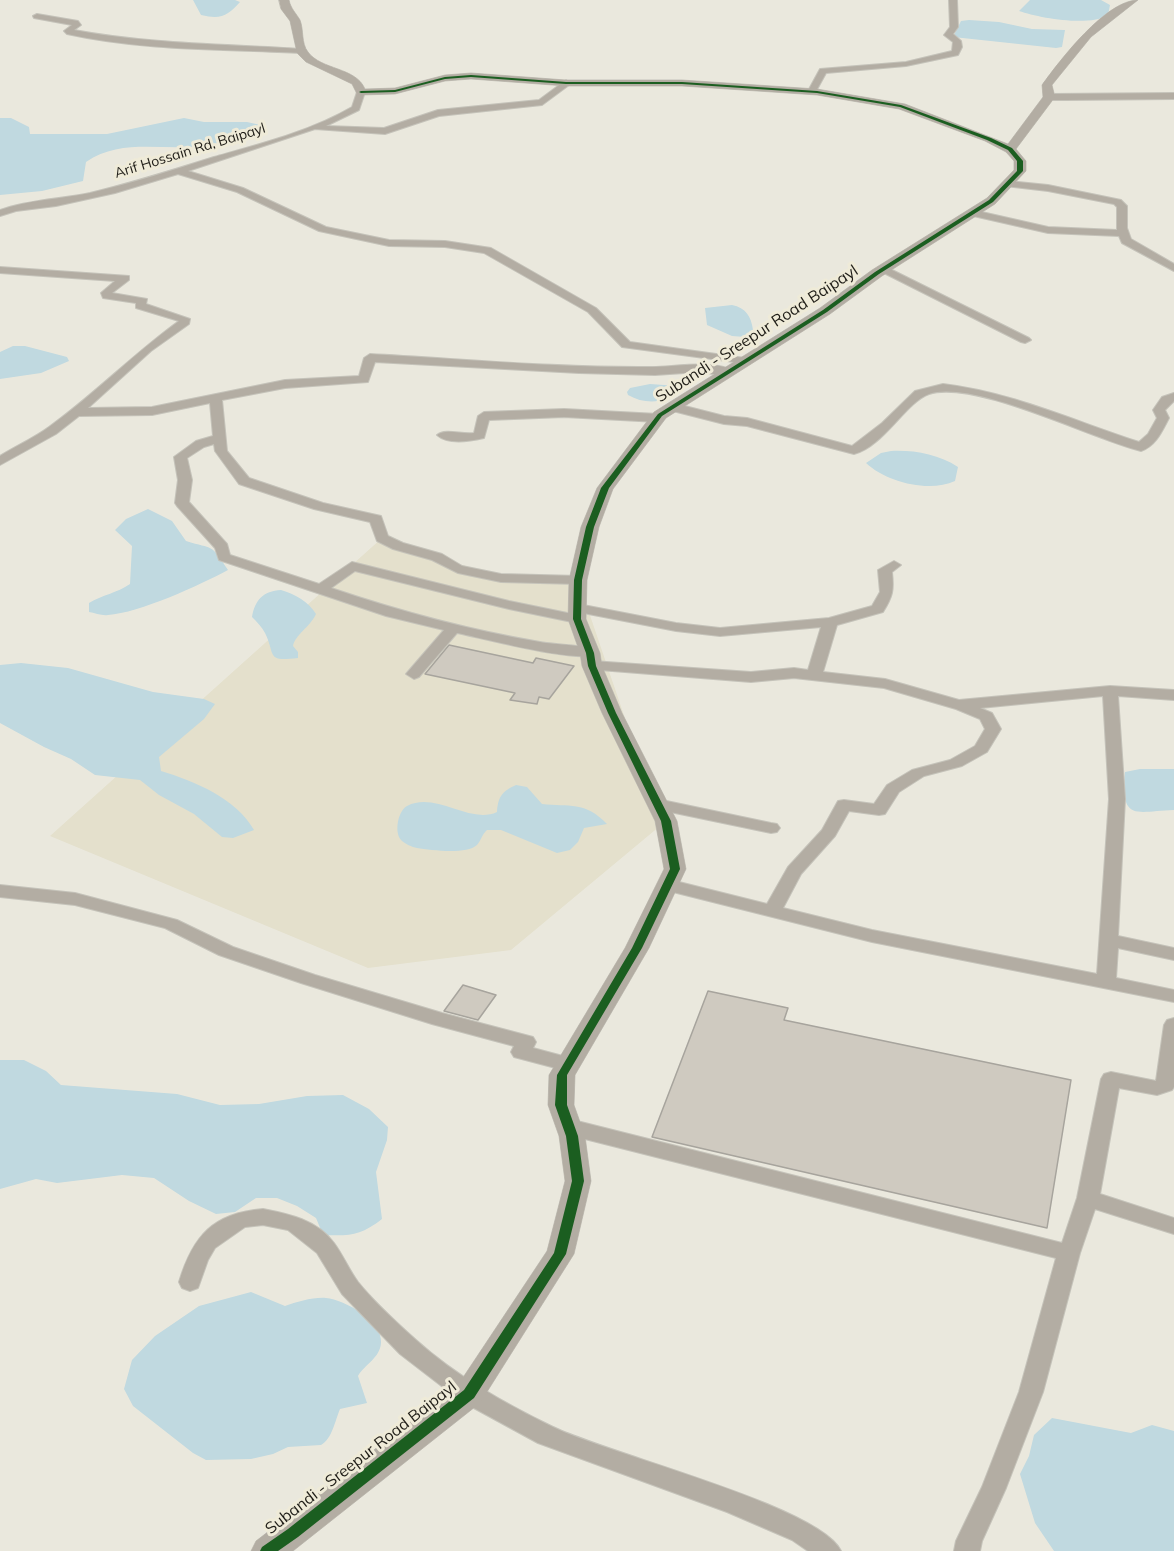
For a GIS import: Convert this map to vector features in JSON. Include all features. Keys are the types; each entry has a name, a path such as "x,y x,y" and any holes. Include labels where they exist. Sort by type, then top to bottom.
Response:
{"street":[{"path":"284,0 286,9 295,21 301,51 310,60 359,87 395,91 445,78 471,76 566,83 682,83 812,92 901,106 1010,149 1049,97 1047,85 1087,35 1120,4 1134,0"},
{"path":"812,92 823,71 906,64 955,53 958,47 957,41 948,35 954,27 951,14 953,0"},
{"path":"36,16 75,23 77,25 68,31 70,32 126,42 166,46 301,51"},
{"path":"312,127 385,131 438,113 542,102 566,83"},
{"name":"Arif Hossain Rd, Baipayl","path":"0,213 14,208 76,199 255,148 339,118 356,108 359,87"},
{"path":"1049,97 1095,99 1134,95 1174,96"},
{"name":"Subandi - Sreepur Road Baipayl","path":"267,1551 469,1394 560,1254 578,1181 569,1127 561,1105 562,1075 637,948 675,869 666,821 612,713 591,660 577,613 578,580 590,527 605,488 665,412 825,311 884,269 991,201 1020,171 1020,161 1010,149"},
{"path":"177,171 240,190 289,216 322,229 378,241 402,244 445,244 487,250 592,310 626,345 736,367"},
{"path":"1008,184 1048,188 1117,202 1122,206 1123,233 1126,241 1174,268"},
{"path":"973,213 1048,231 1123,233"},
{"path":"884,269 1025,340"},
{"path":"0,270 125,278 106,293 107,296 143,301 140,306 184,319 185,322 147,348 52,431 0,461"},
{"path":"75,412 152,411 285,384 364,379 370,358 656,371 736,367"},
{"path":"443,435 467,438 480,435 483,416 665,412 747,422 854,450 891,421 905,404 923,391 931,388 956,388 1048,415 1141,447 1153,436 1163,418 1159,410 1164,401 1169,397 1174,397"},
{"path":"216,397 221,451 244,481 319,506 376,519 382,538 398,546 437,557 458,568 501,578 578,580"},
{"path":"220,438 200,444 180,457 185,480 182,503 222,547 224,557 391,613 591,660 751,677 794,673 885,684 958,705 986,716 993,729 981,749 956,763 918,773 893,789 879,810 844,805 829,832 794,872 772,911"},
{"path":"320,590 352,566 577,613 720,632 830,622 878,609 887,592 885,570 894,565"},
{"path":"814,676 830,622"},
{"path":"414,674 454,627"},
{"path":"958,705 1110,691 1174,695"},
{"path":"1106,982 1117,799 1110,691"},
{"path":"657,804 771,828"},
{"path":"668,885 872,936 1174,996"},
{"path":"0,891 75,899 171,924 226,951 439,1019 526,1042 520,1052 567,1064"},
{"path":"1109,940 1174,954"},
{"path":"967,1551 969,1541 994,1488 1031,1392 1069,1253 1088,1198 1111,1079 1157,1088 1165,1085 1174,1025"},
{"path":"569,1127 1069,1253"},
{"path":"1088,1198 1174,1226"},
{"path":"190,1282 197,1259 207,1242 240,1219 263,1217 294,1223 325,1247 350,1288 408,1347 469,1394 547,1436 736,1504 801,1532 828,1551"}],"shaded area":[{"path":"382,538 501,578 578,580 647,783 666,821 511,950 368,968 50,836"}],"water":[{"path":"193,0 240,2 228,13 214,17 201,15"},
{"path":"1030,0 1101,0 1110,5 1108,15 1100,19 1077,21 1019,11"},
{"path":"961,21 999,22 1032,29 1065,30 1062,47 953,37"},
{"path":"0,118 11,118 29,127 30,134 107,134 184,118 204,122 247,122 265,126 259,132 208,145 137,147 111,151 86,162 83,181 42,191 0,195"},
{"path":"732,305 747,313 751,321 753,330 745,337 732,336 707,325 705,308"},
{"path":"13,346 25,346 67,357 69,361 41,373 0,379 0,352"},
{"path":"650,384 678,386 681,392 668,399 655,401 641,400 628,395 630,388"},
{"path":"908,451 942,459 958,467 955,481 933,486 908,484 885,476 866,463 881,453"},
{"path":"148,509 172,521 186,541 211,548 228,570 186,590 136,609 106,615 89,612 89,603 130,584 132,546 115,530 126,519"},
{"path":"281,590 301,599 316,614 294,642 293,646 298,652 298,658 276,658 264,631 252,617 255,606 265,594"},
{"path":"21,663 68,668 153,692 204,699 215,704 204,719 159,757 161,771 213,792 237,809 254,830 233,838 222,837 194,814 159,795 140,780 95,775 71,759 0,723 0,665"},
{"path":"1140,769 1174,769 1174,810 1141,812 1129,807 1125,800 1125,772"},
{"path":"516,785 527,787 542,804 584,808 607,824 584,828 578,842 570,850 557,853 501,830 487,830 477,845 457,851 415,848 404,843 399,836 397,827 399,817 407,806 418,802 430,802 464,812 487,815 497,812 498,802 502,795"},
{"path":"0,1060 24,1060 46,1071 61,1085 177,1094 220,1105 259,1104 307,1096 343,1095 369,1109 388,1127 387,1140 376,1172 382,1219 354,1234 323,1235 316,1218 297,1206 277,1198 256,1198 235,1212 216,1214 189,1201 154,1178 122,1175 57,1183 36,1179 0,1189"},
{"path":"251,1292 285,1306 300,1301 326,1298 352,1307 369,1320 376,1327 381,1343 378,1353 358,1376 367,1403 340,1409 331,1434 321,1445 288,1447 273,1454 251,1459 206,1460 193,1453 133,1406 124,1389 132,1360 155,1336 199,1306"},
{"path":"1052,1418 1131,1433 1152,1425 1174,1431 1174,1551 1054,1551 1035,1523 1020,1474 1029,1456 1034,1435"}],"building":[{"path":"449,645 533,663 536,658 574,666 549,699 539,697 537,704 510,700 515,693 425,674"},
{"path":"463,985 496,995 478,1020 444,1011"},
{"path":"708,991 788,1008 784,1020 1071,1080 1047,1228 652,1137"}],"cycle path":[{"path":"267,1551 469,1394 560,1254 578,1181 572,1136 561,1105 562,1075 637,948 675,869 666,821 612,713 592,666 590,653 577,619 578,580 590,527 605,488 660,415 825,311 877,273 991,201 1020,171 1020,161 1010,149 989,139 901,106 817,92 682,83 566,83 471,76 445,78 395,91 361,92"}]}
